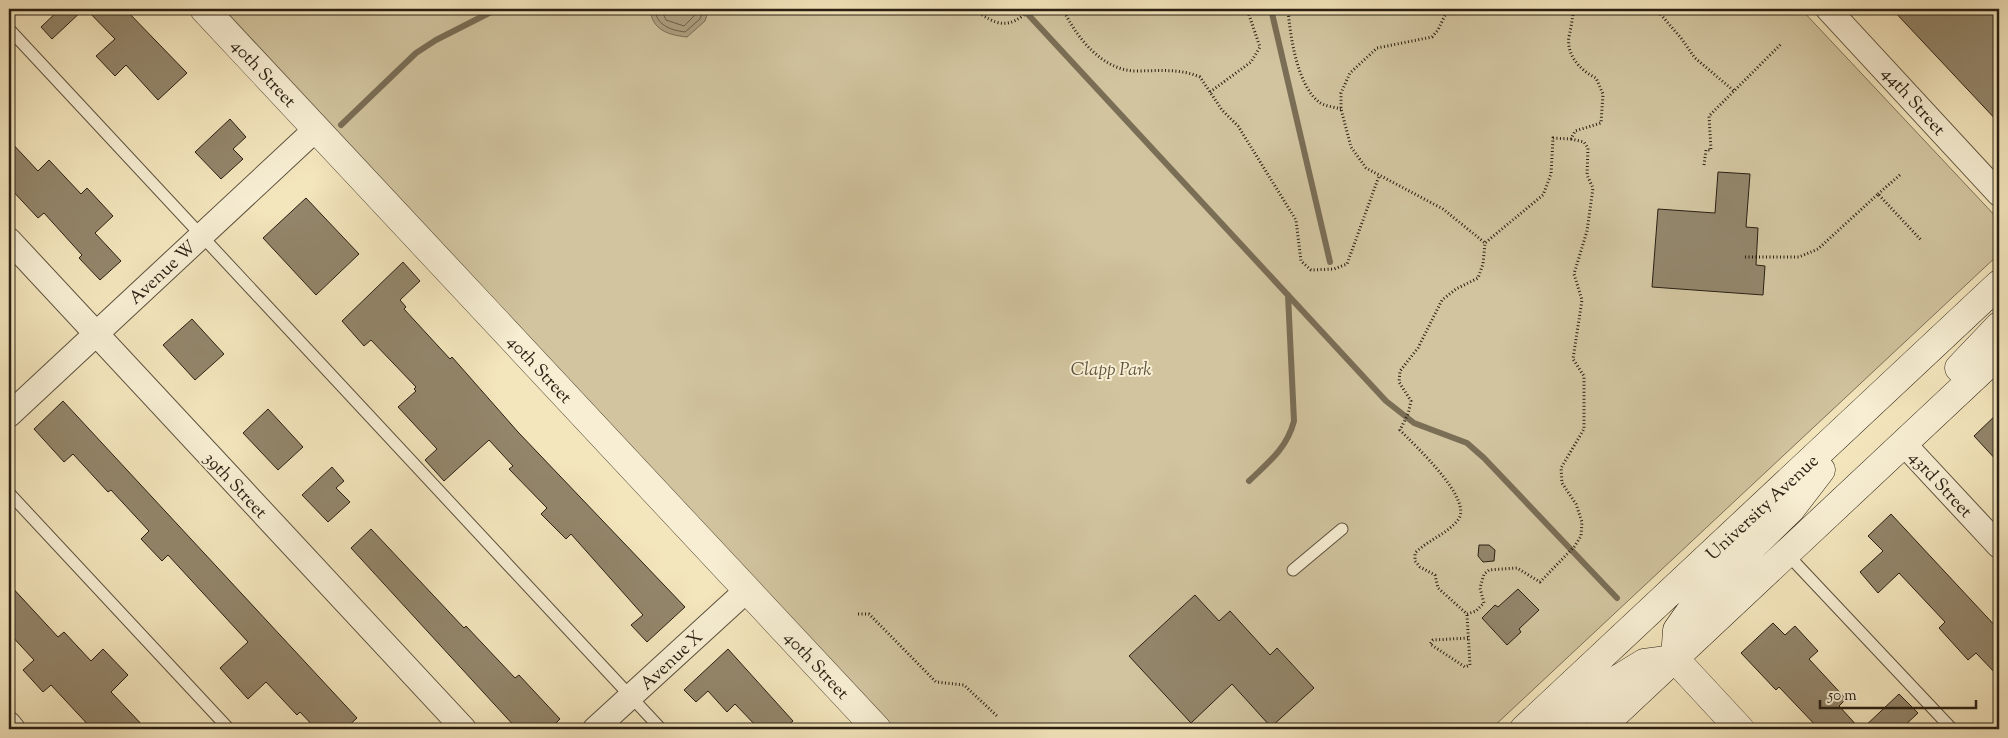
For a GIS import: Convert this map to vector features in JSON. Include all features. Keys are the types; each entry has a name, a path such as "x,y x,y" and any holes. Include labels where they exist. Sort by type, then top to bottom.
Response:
{"main road":[{"name":"40th Street","path":"204,9 877,729"},
{"name":"University Avenue","path":"1524,729 1999,284"},
{"path":"1904,444 1916,420 1934,395 1999,326"},
{"path":"1599,729 1675,660 1999,354"},
{"path":"1740,729 1675,660 1677,630 1699,599 1791,509 1869,407"},
{"path":"1558,729 1605,687 1644,663 1675,660"}],"street":[{"name":"44th Street","path":"1828,9 1999,194"},
{"name":"Avenue W","path":"9,415 316,129"},
{"name":"39th Street","path":"9,240 464,729"},
{"name":"43rd Street","path":"1904,444 1999,546"},
{"name":"Avenue X","path":"595,729 747,590"},
{"path":"9,724 13,729"}],"lane":[{"path":"9,29 661,729"},
{"path":"9,493 229,729"},
{"path":"1293,570 1342,530"},
{"path":"1787,554 1952,729"}],"path":[{"path":"972,9 995,24 1009,24 1030,10"},
{"path":"1063,9 1072,27 1087,46 1112,66 1133,71 1172,70 1200,77 1222,110 1238,126 1296,220 1300,261 1310,270 1334,269 1347,264 1379,176"},
{"path":"1210,92 1252,62 1260,47 1247,9"},
{"path":"1288,9 1301,76 1308,92 1321,104 1341,109"},
{"path":"1448,9 1432,38 1377,48 1350,73 1341,93 1341,109 1351,147 1366,168 1443,209 1485,243"},
{"path":"1572,139 1575,131 1601,123 1603,94 1596,78 1585,73 1570,53 1569,38 1574,22 1573,9"},
{"path":"1656,9 1695,58 1734,91"},
{"path":"1704,165 1706,150 1711,150 1709,116 1782,43"},
{"path":"1467,614 1476,611 1484,603 1480,588 1484,574 1489,570 1517,568 1540,582 1574,548 1581,536 1582,522 1576,504 1562,483 1561,468 1584,429 1584,376 1573,359 1582,300 1574,274 1587,231 1593,188 1587,175 1588,148 1584,142 1572,139 1553,138 1552,174 1543,194 1485,243 1483,264 1478,278 1456,289 1442,300 1418,348 1400,371 1399,382 1411,401 1408,414 1400,430 1449,484 1459,499 1462,508 1459,518 1415,553 1415,561 1420,567 1435,575 1438,588 1467,614 1470,665 1465,667 1430,644 1433,640 1468,638"},
{"path":"1745,257 1798,257 1818,249 1901,174"},
{"path":"1878,194 1921,240"},
{"path":"858,614 869,614 936,682 964,684 997,716"}],"green space":[{"name":"Clapp Park","path":"224,9 1801,9 1999,220 1999,254 1491,729 895,729"}],"water":[{"path":"650,9 709,9 705,21 687,37 667,33 658,27 651,16"}],"building":[{"path":"60,9 84,9 52,39 41,27"},
{"path":"86,9 125,9 187,73 158,100 126,65 115,76 96,56 115,39"},
{"path":"1892,9 1999,9 1999,123"},
{"path":"230,119 246,137 233,149 243,159 221,179 195,152"},
{"path":"9,140 38,171 49,160 81,194 87,188 113,216 95,233 121,261 100,280 79,258 82,255 44,213 38,218 9,187"},
{"path":"1718,172 1750,174 1746,227 1758,228 1756,265 1765,266 1763,295 1652,287 1658,209 1715,213"},
{"path":"306,198 359,254 316,295 263,238"},
{"path":"403,262 420,281 400,300 406,307 404,309 450,359 452,357 518,432 685,607 647,642 631,625 643,615 571,534 566,539 541,514 547,508 509,469 513,466 489,440 444,481 425,460 437,449 398,407 416,391 414,389 416,387 371,340 364,346 342,321"},
{"path":"192,319 224,354 195,380 163,345"},
{"path":"63,401 357,718 345,729 316,729 300,712 297,715 266,682 248,699 220,668 248,642 168,555 162,561 141,539 149,531 111,490 108,492 73,454 64,462 34,429"},
{"path":"268,409 303,447 278,470 243,433"},
{"path":"1999,412 1999,463 1974,436"},
{"path":"332,467 344,481 336,488 350,502 328,522 302,495"},
{"path":"1891,514 1999,630 1999,677 1976,653 1968,660 1939,628 1945,622 1899,573 1878,593 1860,572 1883,551 1868,536"},
{"path":"371,529 464,628 466,626 515,678 519,675 560,719 550,729 517,729 351,548"},
{"path":"1479,545 1489,545 1495,550 1494,561 1483,562 1478,556"},
{"path":"9,584 58,637 64,632 91,661 103,649 128,675 111,692 146,729 92,729 51,685 43,692 23,670 34,660 9,633"},
{"path":"1518,589 1539,610 1519,629 1521,632 1507,645 1482,618 1495,605 1498,607"},
{"path":"1195,595 1219,621 1230,611 1270,655 1277,648 1314,688 1271,727 1232,684 1191,723 1129,656"},
{"path":"1773,623 1785,635 1795,626 1818,651 1809,659 1846,699 1839,706 1860,729 1819,729 1779,687 1776,690 1741,653"},
{"path":"728,649 793,721 784,729 759,729 735,704 727,712 708,691 696,702 684,690"},
{"path":"1899,694 1918,713 1901,729 1862,729"}],"waterway":[{"path":"341,125 416,53 436,40 497,9"},
{"path":"1023,9 1386,401 1414,423 1467,443 1484,458 1617,598"},
{"path":"1271,9 1330,262"},
{"path":"1249,481 1282,447 1294,421 1288,295"}]}
